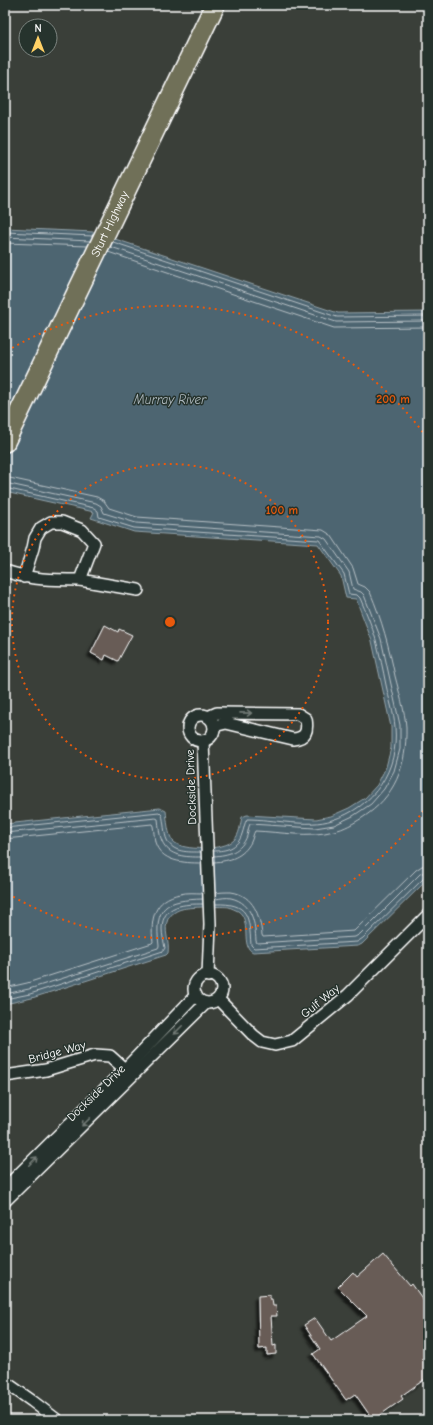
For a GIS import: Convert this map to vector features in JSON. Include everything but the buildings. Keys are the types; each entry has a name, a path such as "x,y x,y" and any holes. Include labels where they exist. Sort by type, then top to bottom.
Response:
{"highway":[{"name":"Sturt Highway","path":"5,442 214,5"}],"street":[{"path":"24,577 35,538 41,528 51,522 62,522 82,530 94,543 80,580"},
{"path":"5,571 24,577 48,580 80,580 138,590"},
{"path":"211,722 213,733 209,738 203,741 196,740 191,736 188,729 190,722 194,717 201,715 211,722 226,723 293,739 299,739 305,734 307,726 306,719 298,714 217,713 211,722"},
{"name":"Dockside Drive","path":"203,741 210,924 208,976"},
{"name":"Gulf Way","path":"218,999 253,1035 262,1042 275,1045 292,1041 348,995 428,915"},
{"path":"204,976 208,976 217,979 222,986 222,991 218,999 214,1002 206,1003 198,999 195,986 196,982 204,976"},
{"name":"Dockside Drive","path":"5,1201 129,1072 196,995"},
{"name":"Dockside Drive","path":"5,1188 129,1072 206,1003"},
{"name":"Bridge Way","path":"5,1076 46,1070 95,1055 110,1056 129,1072"},
{"path":"5,1382 57,1420"}],"water":[{"name":"Murray River","path":"5,228 94,232 338,313 428,312 428,879 362,944 358,946 253,952 247,945 244,920 238,911 229,907 185,908 176,911 168,919 166,927 168,953 166,955 32,998 5,1004 5,824 160,808 166,811 171,839 178,845 194,848 213,848 222,846 236,838 240,829 242,817 247,815 316,819 331,816 349,808 365,798 377,785 386,767 391,748 391,727 372,641 356,599 346,598 341,576 318,544 134,532 91,518 94,512 5,492"}]}
